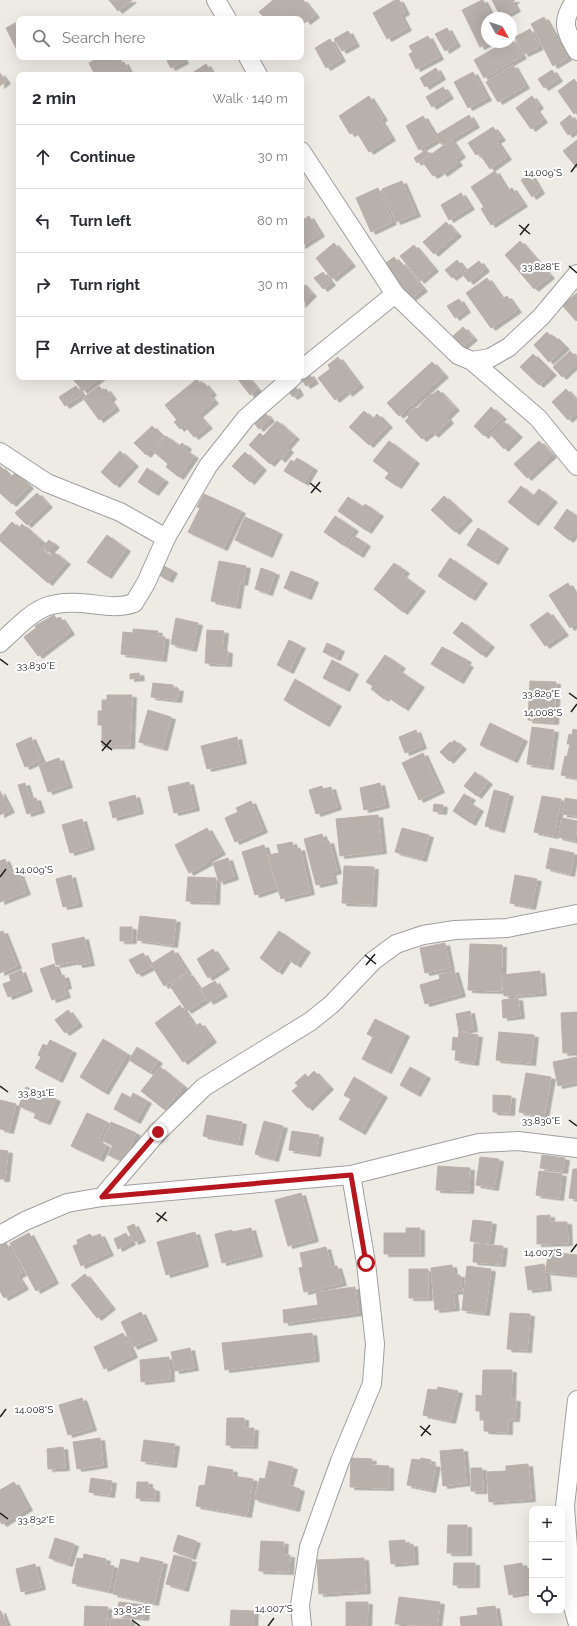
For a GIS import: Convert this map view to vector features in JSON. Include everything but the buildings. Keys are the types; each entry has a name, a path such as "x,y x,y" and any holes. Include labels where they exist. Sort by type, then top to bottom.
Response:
{"street":[{"path":"216,0 225,16"},
{"path":"576,0 569,9 566,17 566,26 568,34 577,51"},
{"path":"250,60 256,72"},
{"path":"304,156 395,294 458,355 472,361 538,418 577,466"},
{"path":"472,361 490,358 509,347 541,317 577,274"},
{"path":"304,368 395,294"},
{"path":"0,644 42,607 72,602 115,607 134,603 146,583 166,538 208,466 246,418 264,400 289,380"},
{"path":"0,452 47,482 120,512 166,538"},
{"path":"102,1197 158,1132 204,1088 311,1021 332,1004 373,961 396,944 423,935 455,930 508,928 577,914"},
{"path":"0,1235 68,1203 102,1197 351,1175 479,1143 518,1141 577,1148"},
{"path":"302,1626 300,1605 309,1547 340,1461 372,1384 375,1344 366,1263 351,1175"},
{"path":"577,1400 565,1506 572,1602 577,1621"}],"route":[{"path":"158,1132 102,1197 351,1175 366,1263"}]}
